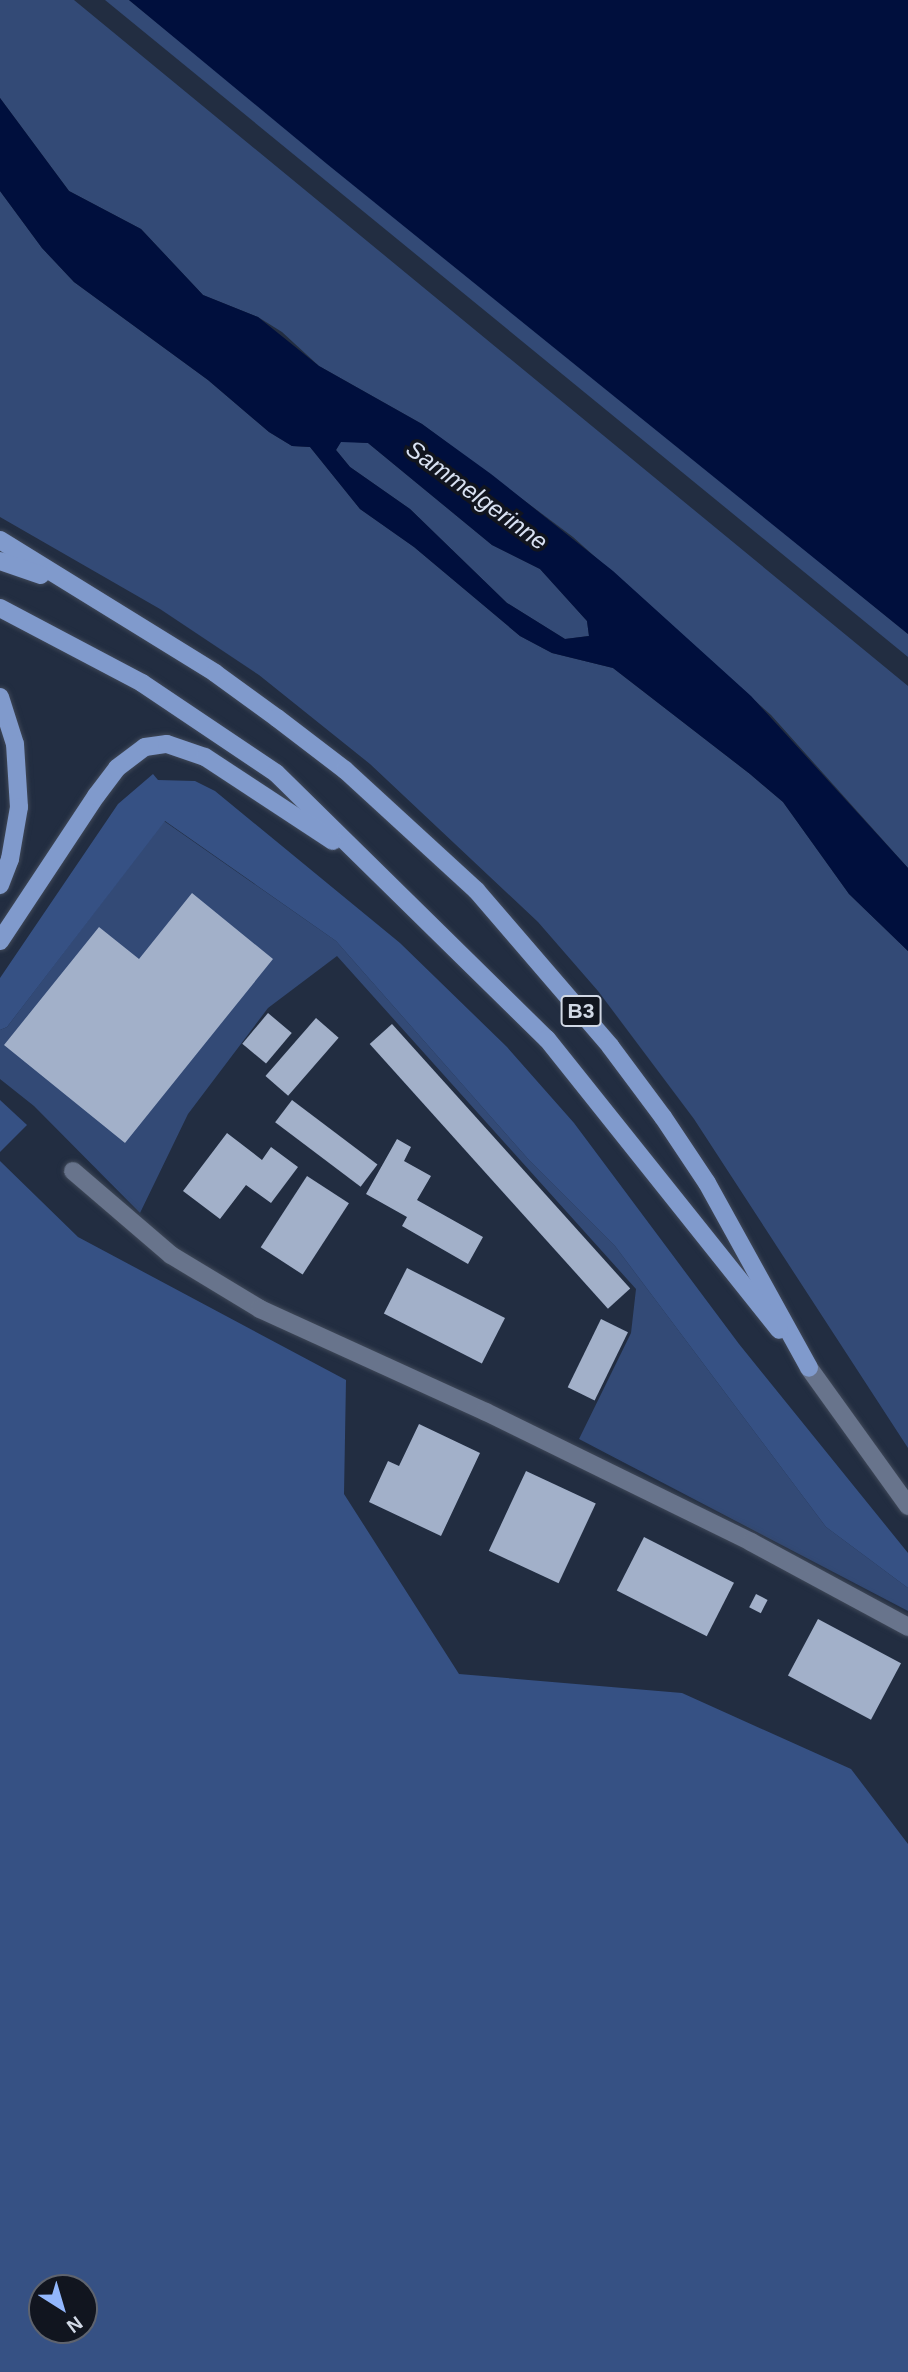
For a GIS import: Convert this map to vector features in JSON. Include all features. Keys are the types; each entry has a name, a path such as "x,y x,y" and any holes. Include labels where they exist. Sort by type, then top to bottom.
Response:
{"main road":[{"path":"0,540 67,584"},
{"name":"B3","path":"0,561 67,584 215,673 345,770 476,890 602,1036 663,1117 707,1183 809,1368"},
{"name":"B3","path":"0,608 82,648 211,726 276,773 547,1039 809,1368"},
{"path":"0,697 15,744 19,787 16,832 0,885"},
{"name":"B3","path":"0,941 117,768 145,747 158,743 205,757 362,860"}],"street":[{"path":"73,1171 135,1229 260,1309 486,1412 751,1542 908,1627"},
{"path":"809,1368 908,1506"}],"shaded area":[{"path":"0,0 74,0 908,686 908,868 771,715 573,537 422,424 319,366 282,332 258,317 203,295 141,229 69,191 0,98"},
{"path":"105,0 129,0 908,634 908,657"},
{"path":"0,191 42,248 74,282 208,380 269,432 292,446 310,447 360,509 414,547 520,636 552,653 613,668 750,774 783,802 849,894 908,951 908,1448 694,1119 598,991 538,922 370,764 259,675 160,609 0,517"},
{"path":"341,441 368,443 492,545 540,569 587,621 589,636 565,639 507,603 410,509 350,467 336,450"},
{"path":"153,774 158,780 195,781 215,791 400,943 507,1047 574,1123 739,1344 908,1553 908,1588 826,1527 615,1246 529,1160 336,941 165,821 7,1027 0,1030 0,978 118,804"},
{"path":"164,821 336,941 529,1160 615,1246 826,1527 908,1588 908,1611 579,1439 631,1333 636,1289 337,956 268,1008 188,1114 140,1213 34,1106 0,1079 0,1030 7,1027"},
{"path":"0,1100 27,1125 0,1152"},
{"path":"0,1161 78,1237 346,1380 344,1494 459,1674 682,1693 851,1769 908,1844 908,2372 0,2372"}],"water":[{"path":"129,0 908,0 908,634 327,164"},
{"name":"Sammelgerinne","path":"0,98 69,191 141,229 203,295 258,317 319,366 422,424 491,474 613,571 751,696 908,868 908,951 849,894 783,802 750,774 613,668 552,653 520,636 414,547 360,509 310,447 292,446 269,432 208,380 74,282 42,248 0,191","holes":["341,442 368,443 492,545 540,569 587,621 589,636 565,639 507,603 410,509 350,467 336,450"]}],"building":[{"path":"192,893 273,959 125,1143 4,1045 99,927 139,959"},
{"path":"268,1013 292,1033 266,1064 242,1044"},
{"path":"316,1018 339,1038 288,1096 265,1076"},
{"path":"392,1024 630,1289 608,1309 370,1044"},
{"path":"292,1100 377,1164 361,1187 275,1122"},
{"path":"227,1133 262,1160 271,1147 298,1167 271,1203 246,1185 220,1219 183,1191"},
{"path":"397,1139 411,1147 404,1161 431,1176 417,1200 483,1237 468,1264 402,1226 407,1217 366,1194"},
{"path":"307,1176 349,1203 303,1275 261,1247"},
{"path":"407,1268 505,1318 482,1363 384,1313"},
{"path":"601,1319 628,1332 595,1400 568,1387"},
{"path":"419,1424 480,1453 441,1536 369,1502 388,1461 399,1466"},
{"path":"526,1471 596,1504 559,1583 489,1551"},
{"path":"644,1537 734,1583 707,1636 617,1590"},
{"path":"756,1594 768,1600 761,1613 749,1607"},
{"path":"818,1619 901,1663 871,1720 788,1676"}]}
